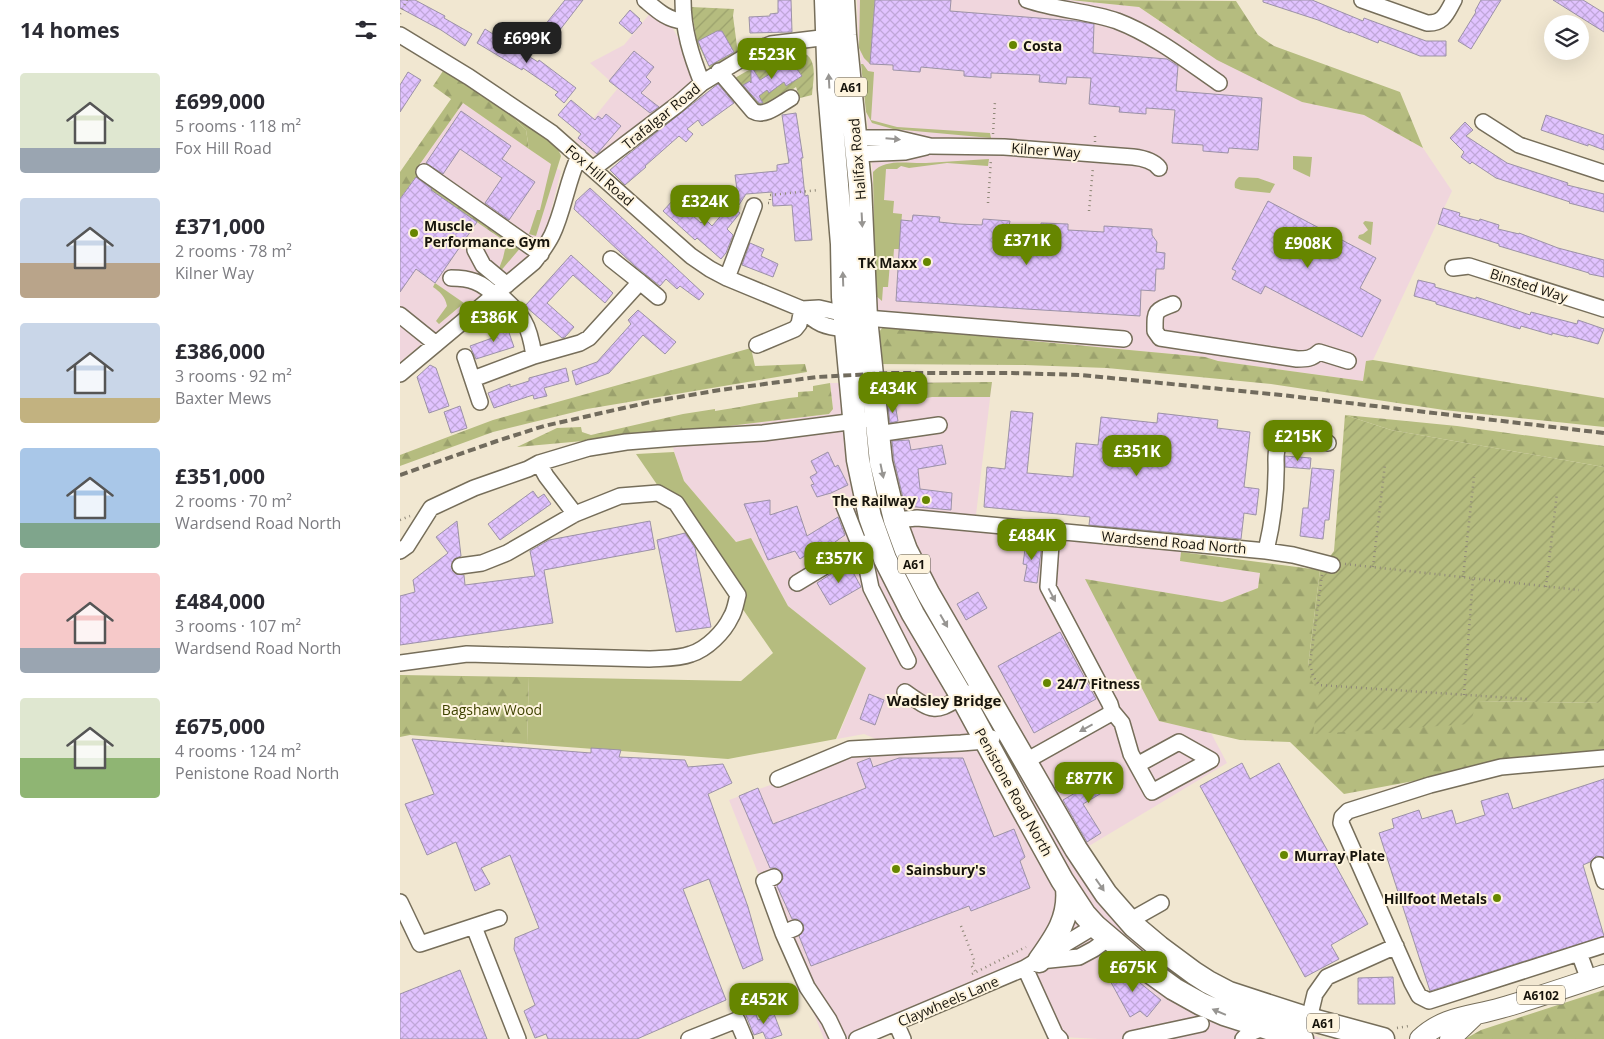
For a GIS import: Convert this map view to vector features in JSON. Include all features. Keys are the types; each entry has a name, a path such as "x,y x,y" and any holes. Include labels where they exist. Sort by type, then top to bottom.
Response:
{"highway":[{"name":"Halifax Road","path":"826,0 836,36 856,147 860,193 852,321"},
{"name":"Halifax Road","path":"843,0 836,36 834,147 842,244 852,321"},
{"path":"834,147 844,142 856,147"},
{"name":"Penistone Road North","path":"852,321 869,425 886,490 906,550 928,593 1024,762 1089,869 1112,924 1149,972 1174,989 1224,1014 1265,1027 1388,1033"},
{"name":"Penistone Road North","path":"869,425 858,460 870,517 869,542 886,559 913,614 962,697 1067,888 1085,915 1112,924 1159,947 1208,982 1306,1029"},
{"path":"869,542 885,524 895,520"},
{"path":"1031,959 1062,927 1067,913 1067,888"}],"main road":[{"name":"A6102","path":"1419,1032 1427,1032 1452,1019 1501,1008 1596,977"},
{"path":"1450,1039 1476,1014"}],"street":[{"path":"645,0 664,16 683,21"},
{"path":"683,0 683,21 694,63 702,83"},
{"path":"1027,0 1116,21 1170,49 1219,83"},
{"path":"1362,0 1427,23 1436,23 1442,19 1454,0"},
{"name":"Fox Hill Road","path":"400,35 526,114 552,133 594,168 687,252 710,270 727,278 802,309 819,308 852,321 1124,339"},
{"name":"Trafalgar Road","path":"594,168 677,106 702,83 756,50 771,44 836,36"},
{"path":"719,71 753,111 758,114 765,113 791,98"},
{"path":"1483,122 1519,144 1604,173"},
{"name":"Kilner Way","path":"856,147 867,138 896,138 930,146 1004,147 1144,158 1157,164 1159,168"},
{"path":"400,374 500,291 541,254 553,234 572,171 579,156"},
{"path":"424,172 541,254"},
{"path":"727,278 754,206"},
{"path":"475,250 500,291 524,320 531,336 534,356"},
{"path":"611,259 658,297"},
{"name":"Binsted Way","path":"1453,268 1469,266 1604,309"},
{"path":"451,278 466,278 500,291"},
{"path":"473,379 534,356 580,343 589,338 640,282"},
{"path":"1173,304 1159,308 1156,311 1155,332 1160,338 1297,359 1308,359 1314,357 1319,352 1348,361"},
{"path":"757,344 795,329 799,324 802,309"},
{"path":"400,315 436,344"},
{"path":"465,357 480,402"},
{"path":"400,551 408,546 431,508 474,488 528,469 539,463 589,448 626,442 869,425 940,425"},
{"path":"1266,551 1273,521 1276,454 1278,447 1282,442 1290,441 1328,442"},
{"path":"539,463 546,476 575,514"},
{"path":"400,663 467,654 649,659 692,654 708,644 721,632 731,617 738,595 676,503 658,493 620,496 575,514 507,553 482,563 460,566"},
{"path":"844,506 869,542 865,559 871,588 908,661"},
{"name":"Wardsend Road North","path":"895,520 916,518 1266,551 1293,555 1327,564"},
{"path":"1052,530 1048,587 1112,711 1122,723 1131,754 1137,765"},
{"path":"797,583 869,542"},
{"path":"905,692 934,710 944,707 982,686"},
{"path":"1024,762 1108,716 1112,711"},
{"path":"778,779 850,749 986,741 1006,730"},
{"path":"1604,758 1501,767 1430,785 1348,812 1342,817 1341,823 1419,996 1429,1001 1604,945"},
{"path":"1599,866 1604,881"},
{"path":"774,877 764,881 789,931 807,987 838,1039"},
{"path":"400,902 420,944 499,918"},
{"name":"Claywheels Lane","path":"857,1039 896,1023 1031,959 1161,903"},
{"path":"474,927 518,1039"},
{"path":"1306,1029 1315,994 1327,977 1396,946"},
{"path":"1579,953 1596,977"},
{"path":"1031,959 1054,1037"},
{"path":"689,1039 737,1020 745,1039"},
{"path":"896,1023 903,1039"},
{"path":"1131,1039 1150,1037 1201,1024"},
{"path":"1243,1039 1248,1034 1265,1027"}],"path":[{"path":"400,14 407,0"},
{"path":"1089,211 1095,133"},
{"path":"754,206 770,202 770,195 838,189"},
{"path":"1373,567 1385,464"},
{"path":"1463,577 1474,477"},
{"path":"1546,587 1557,493"},
{"path":"1527,699 1319,684 1313,676 1310,664 1327,564 1350,564 1579,590"},
{"path":"1464,695 1473,578"},
{"path":"961,926 975,962 971,965 976,972"},
{"path":"968,976 976,972 1031,959"},
{"path":"1388,1033 1419,1032"}],"shaded area":[{"path":"857,0 1070,0 1139,7 1192,44 1302,102 1364,115 1423,148 1452,191 1373,360 1366,361 1363,381 1218,361 1205,357 883,327 875,300 872,166 858,34"},
{"path":"652,11 672,27 688,56 694,81 654,116 600,157 595,157 575,141 618,88 590,63 624,45"},
{"path":"463,103 561,171 549,219 541,239 531,253 400,362 400,199 418,173 415,171"},
{"path":"992,382 975,523 1185,543 1180,561 1260,573 1258,588 1222,602 1086,580 1159,721 1211,733 1227,763 1069,858 1154,962 1235,1006 1323,1039 1099,1039 1063,1037 1028,970 857,1039 824,1039 729,800 886,743 864,734 837,739 866,668 788,606 751,538 736,542 684,481 674,452 671,433 829,414 833,409 830,383"}],"green space":[{"path":"860,0 875,0 870,64 864,58 859,48"},
{"path":"1070,0 1236,1 1258,35 1274,46 1400,92 1423,148 1364,115 1302,102 1217,60 1139,7"},
{"path":"691,7 734,9 733,16 738,54 710,69 697,42"},
{"path":"801,52 807,55 813,64 812,95 800,98 796,87 763,109 751,101 735,78 767,62"},
{"path":"861,64 868,71 874,72 871,120 897,127 990,133 991,138 893,129 872,123 866,112"},
{"path":"443,71 501,105 526,130 529,149 463,103 415,171 508,236 506,242 414,179 400,199 400,172 451,99 433,86"},
{"path":"501,105 545,137 553,144 561,156 536,236 529,234 537,210 540,210 551,164 529,149 526,130"},
{"path":"1293,156 1312,157 1310,177 1293,169"},
{"path":"989,159 988,166 947,163 909,168 901,166 897,169 886,169 884,200 894,201 893,213 902,214 899,249 894,249 893,263 890,263 888,287 883,287 882,301 875,295 873,172 891,163"},
{"path":"1239,177 1258,178 1275,184 1270,193 1241,190 1235,188 1236,180"},
{"path":"1365,221 1373,222 1371,245 1358,238 1359,235 1368,230 1363,223"},
{"path":"508,236 522,246 499,273 498,271"},
{"path":"435,283 464,303 439,324 436,321 447,306 442,295 433,287"},
{"path":"883,327 1205,357 1218,361 1363,381 1366,361 1373,360 1604,398 1604,427 1444,410 1271,384 1107,368 1025,365 877,364 875,337"},
{"path":"751,348 755,366 805,364 807,372 587,409 493,432 400,466 400,455 493,420"},
{"path":"992,382 990,397 932,397 884,406 883,383"},
{"path":"830,383 833,409 829,414 671,433 517,447 557,428 581,427 582,432 591,435 683,414 715,409 715,411 798,397 798,392 813,391 813,386"},
{"path":"1345,415 1457,426 1604,446 1604,467 1391,430"},
{"path":"1345,415 1391,430 1604,467 1604,703 1476,701 1471,724 1313,734 1319,693 1310,678 1308,666 1320,570 1334,551"},
{"path":"674,452 684,481 736,542 751,538 788,606 866,668 836,739 728,759 527,744 529,677 741,681 773,653 636,454"},
{"path":"1181,552 1320,570 1308,666 1475,701 1604,703 1604,749 1500,765 1344,794 1290,742 1240,740 1159,721 1085,579 1222,602 1258,588 1260,573 1180,561"},
{"name":"Bagshaw Wood","path":"400,675 529,677 527,744 410,735 400,737"},
{"path":"1604,990 1604,1039 1465,1039 1481,1030"}],"building":[{"path":"400,0 415,0 445,16 444,18 472,34 465,46 441,30 400,8"},
{"path":"565,0 583,0 556,35 544,26"},
{"path":"778,0 791,0 792,32 750,33 749,17 770,16 770,14 778,13"},
{"path":"875,0 951,0 950,11 1094,24 1093,53 1167,59 1178,66 1176,91 1262,98 1258,150 1229,148 1228,153 1203,151 1203,145 1172,143 1175,110 1146,108 1146,114 1119,112 1120,107 1089,104 1091,78 1067,77 1066,84 1039,82 1040,75 991,73 991,78 964,76 964,71 921,67 920,72 893,70 893,65 870,64"},
{"path":"1263,0 1312,0 1363,21 1364,18 1426,41 1446,41 1446,56 1420,56 1379,40 1378,43 1318,20 1263,2"},
{"path":"1481,0 1501,0 1471,49 1458,41 1476,12"},
{"path":"1553,0 1583,0 1604,13 1604,32 1589,23 1589,15 1577,15"},
{"path":"630,10 642,23 632,34 619,23"},
{"path":"485,29 538,62 539,60 576,88 564,103 555,95 558,92 523,68 522,70 477,43"},
{"path":"717,31 722,31 734,52 709,66 698,41"},
{"path":"634,51 654,67 646,77 651,82 641,93 659,107 650,113 609,81"},
{"path":"791,61 802,76 786,86 784,82 769,93 767,90 759,96 763,103 759,103 743,85 750,81 751,83 751,66 760,80"},
{"path":"408,72 421,80 400,112 400,85"},
{"path":"718,84 734,103 702,126 698,120 687,129 693,134 686,142 679,136 625,185 610,170 625,157"},
{"path":"571,100 595,120 598,116 602,119 606,114 621,126 597,154 578,138 581,134 558,115"},
{"path":"461,111 511,146 502,159 535,182 509,220 485,203 502,178 460,149 443,174 426,163"},
{"path":"796,113 803,158 801,158 805,196 808,195 812,240 795,241 792,205 773,206 772,192 746,194 739,205 735,175 777,171 777,165 789,163 782,115"},
{"path":"1546,115 1604,135 1604,150 1541,130"},
{"path":"1465,122 1473,130 1466,136 1507,163 1568,183 1567,185 1604,194 1604,212 1569,203 1496,178 1472,162 1470,164 1461,157 1464,152 1450,138"},
{"path":"416,177 431,190 477,222 435,283 416,269 400,292 400,199"},
{"path":"590,188 704,294 699,300 680,286 677,289 666,279 660,286 635,266 574,209 576,201"},
{"path":"674,199 701,223 705,219 712,226 730,205 740,213 727,229 733,235 726,253 721,259 697,238 695,240 663,211"},
{"path":"1268,201 1376,258 1360,288 1381,300 1362,337 1265,286 1261,294 1232,279 1236,271 1232,269"},
{"path":"1443,208 1460,213 1459,216 1479,221 1480,219 1499,225 1498,229 1519,233 1558,248 1604,260 1604,277 1499,246 1499,244 1438,224"},
{"path":"913,215 940,217 939,222 958,224 982,225 983,219 1010,221 1009,226 1041,228 1041,223 1068,224 1068,230 1104,232 1104,226 1152,229 1152,235 1157,242 1156,252 1165,253 1164,269 1156,269 1155,291 1141,290 1140,316 896,301 901,220 912,221"},
{"path":"750,243 764,249 761,256 778,264 773,277 742,265"},
{"path":"571,255 613,293 605,303 573,275 547,303 574,327 562,338 525,306"},
{"path":"1418,280 1435,284 1435,287 1476,299 1476,297 1530,315 1531,312 1577,324 1578,320 1604,329 1598,344 1569,336 1552,333 1552,335 1521,326 1520,329 1414,296"},
{"path":"638,310 676,342 665,354 643,335 609,373 576,385 572,371 597,362 631,324 628,320"},
{"path":"506,324 514,347 476,359 470,346 495,337 492,328"},
{"path":"430,365 436,368 449,406 429,413 417,377"},
{"path":"566,368 569,381 544,388 547,396 534,399 533,395 494,408 488,393 510,384 510,387 529,381 529,378"},
{"path":"895,404 898,421 890,423 888,406"},
{"path":"460,406 467,428 451,433 444,412"},
{"path":"1011,411 1033,413 1027,473 1073,477 1076,443 1098,445 1101,417 1157,423 1158,413 1218,420 1217,428 1250,432 1244,487 1259,489 1256,515 1244,513 1241,539 1089,525 1090,517 984,507 987,467 1005,469"},
{"path":"909,440 911,450 942,445 946,464 918,469 920,489 952,493 951,510 905,506 894,460 892,441"},
{"path":"828,452 835,467 838,465 848,485 817,497 811,485 814,484 810,477 817,473 811,461"},
{"path":"1285,456 1311,458 1310,469 1285,467"},
{"path":"1312,468 1334,470 1329,520 1325,520 1323,539 1300,536 1303,508 1308,508"},
{"path":"533,491 538,498 544,494 551,504 500,540 488,524"},
{"path":"770,500 770,515 797,506 807,536 838,517 845,535 835,542 839,547 822,557 817,548 800,559 795,551 768,560 744,504"},
{"path":"457,521 461,556 454,559 451,567 456,574 464,575 465,585 535,576 530,551 549,540 650,521 655,549 544,570 553,623 400,645 400,596 415,592 413,580 448,553 436,537"},
{"path":"685,533 695,548 711,627 676,632 657,540"},
{"path":"1026,542 1042,544 1037,583 1024,581 1027,565 1023,564"},
{"path":"848,563 861,587 830,605 817,583"},
{"path":"978,592 987,608 966,620 957,604"},
{"name":"24/7 Fitness","path":"1060,632 1096,699 1034,733 998,666"},
{"path":"869,694 884,700 875,725 860,719"},
{"path":"412,739 591,753 591,748 621,750 619,757 685,760 688,767 723,764 732,783 708,794 748,907 763,960 743,969 709,879 683,889 726,1000 637,1039 548,1039 546,1034 535,1038 524,1011 535,1005 514,949 515,938 539,928 510,855 481,868 490,884 475,891 456,842 427,855 405,804 434,794"},
{"name":"Sainsbury's","path":"870,758 873,767 899,758 963,758 994,837 1014,829 1025,857 1020,861 1030,888 971,911 969,906 811,966 799,936 804,930 803,924 797,919 792,919 777,886 783,879 782,873 776,868 770,868 739,796 758,788 773,824 866,788 857,763"},
{"name":"Murray Plate","path":"1242,763 1250,779 1279,763 1368,924 1331,945 1339,959 1305,977 1200,786"},
{"path":"1115,770 1122,781 1083,804 1101,833 1087,842 1063,800"},
{"name":"Hillfoot Metals","path":"1604,779 1604,857 1596,856 1590,862 1583,865 1604,936 1430,991 1379,833 1394,828 1392,819 1419,810 1422,819 1452,810 1456,824 1485,815 1481,801 1508,793 1513,809"},
{"path":"1118,965 1161,1000 1147,1017 1140,1011 1130,1017 1108,977"},
{"path":"460,970 487,1039 400,1039 400,994"},
{"path":"1393,977 1395,1004 1358,1004 1358,978"},
{"path":"754,1009 758,1020 774,1014 782,1035 766,1039 763,1032 754,1035 745,1013"}],"railway":[{"path":"400,475 544,426 650,402 720,390 817,377 890,373 1081,375 1281,395 1604,433"}],"place":[{"name":"Costa","path":"1013,45"},
{"name":"Muscle Performance Gym","path":"414,233"},
{"name":"TK Maxx","path":"927,262"},
{"name":"The Railway","path":"926,500"},
{"name":"24/7 Fitness","path":"1047,683"},
{"name":"Murray Plate","path":"1284,855"},
{"name":"Sainsbury's","path":"896,869"},
{"name":"Hillfoot Metals","path":"1497,898"}],"district":[{"name":"Wadsley Bridge","path":"944,700"}]}
